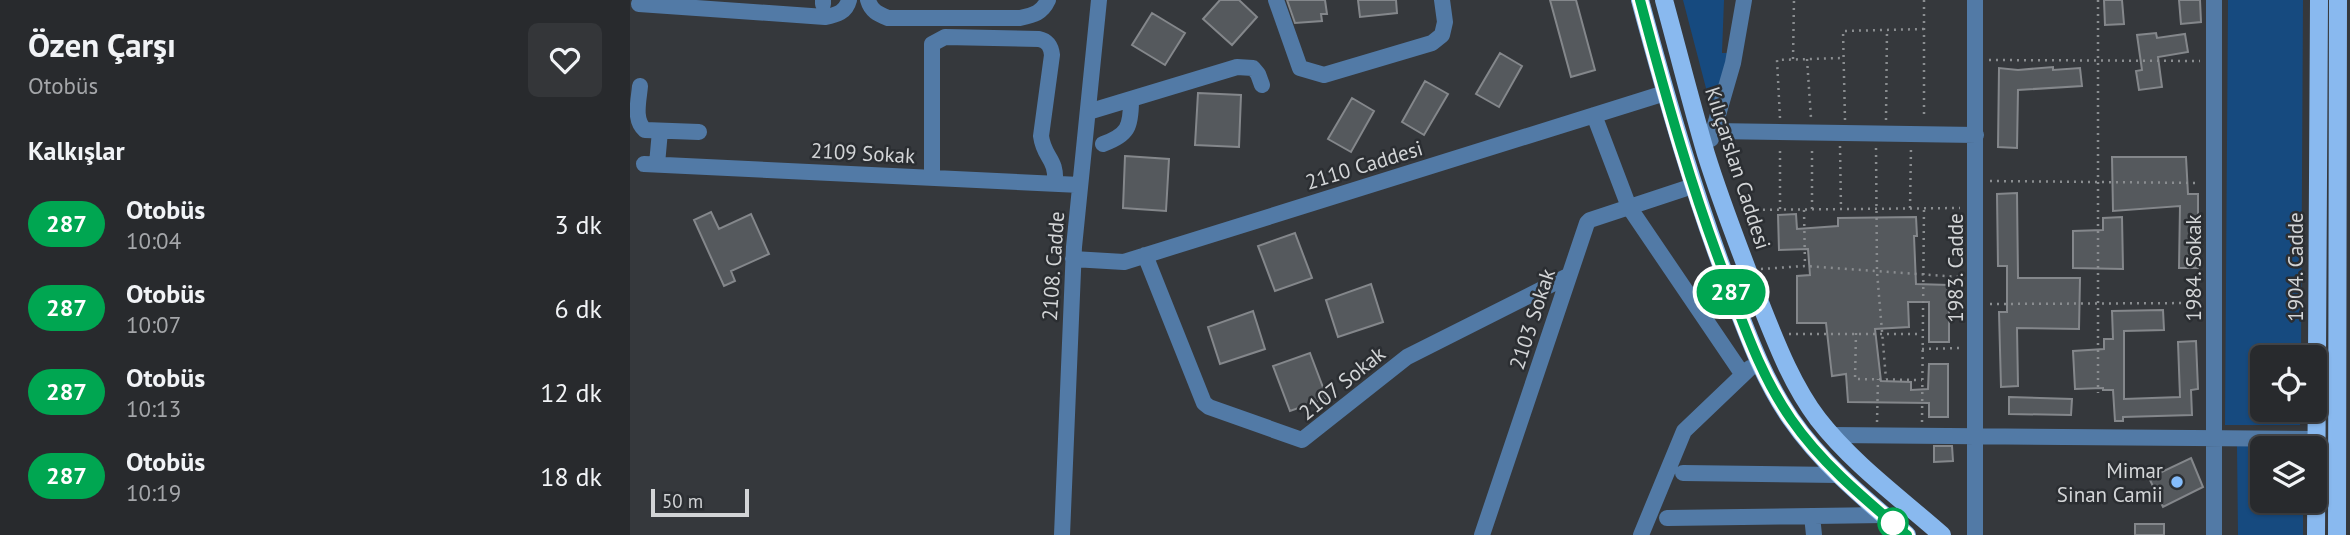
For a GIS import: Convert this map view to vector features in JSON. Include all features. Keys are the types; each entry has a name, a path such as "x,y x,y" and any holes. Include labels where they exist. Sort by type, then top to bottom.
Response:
{"main road":[{"path":"1640,0 1693,186 1758,361 1791,419 1809,443 1839,475 1907,535"},
{"name":"Kılıçarslan Caddesi","path":"1664,0 1706,155 1725,210 1773,334 1805,401 1856,460 1942,535"},
{"name":"1904. Cadde","path":"2316,436 2319,0"},
{"name":"1904. Cadde","path":"2337,535 2344,439 2339,0"},
{"name":"1904. Cadde","path":"2316,513 2316,535"}],"street":[{"path":"639,4 791,7 836,15 844,11 849,0"},
{"path":"868,0 878,14 888,18 1020,18 1043,10 1048,0"},
{"name":"2108. Cadde","path":"1062,535 1073,259 1099,0"},
{"path":"1276,0 1300,68 1324,75 1432,43 1442,35 1445,22 1441,0"},
{"path":"1706,155 1734,63 1744,0"},
{"name":"1983. Cadde","path":"1975,0 1975,535"},
{"name":"1984. Sokak","path":"2214,0 2214,535"},
{"path":"932,177 932,44 945,37 1039,39 1046,41 1051,47 1052,55 1041,136 1042,146 1056,167 1055,184"},
{"path":"1087,113 1237,66 1253,68 1262,85"},
{"path":"640,86 638,120 645,130 699,132"},
{"name":"2110 Caddesi","path":"1073,259 1120,262 1145,255 1665,93"},
{"path":"1103,144 1120,138 1128,128 1131,100"},
{"path":"1594,115 1629,207 1743,375"},
{"name":"2109 Sokak","path":"660,131 650,164 1080,185"},
{"path":"1713,131 1976,135"},
{"name":"2103 Sokak","path":"1482,535 1587,223 1693,186"},
{"name":"2107 Sokak","path":"1145,255 1204,403 1302,440 1407,357 1569,276"},
{"path":"1641,535 1684,431 1758,361"},
{"path":"1832,435 2250,438"},
{"path":"1683,473 1839,475"},
{"path":"1667,518 1884,515"},
{"path":"1812,516 1814,535"}],"path":[{"path":"1793,59 1794,0"},
{"path":"1910,208 1918,134 1924,0"},
{"path":"2098,0 2098,393"},
{"path":"1841,209 1843,31 1924,29"},
{"path":"1886,379 1880,333 1876,209 1887,30"},
{"path":"1780,209 1777,60 1843,58"},
{"path":"1975,60 2214,61"},
{"path":"1976,181 2214,184"},
{"path":"1922,436 1924,208"},
{"path":"1725,210 1976,208"},
{"path":"1804,209 1805,266"},
{"path":"1747,270 1805,266 1976,278"},
{"path":"1976,304 2214,303"},
{"path":"1856,333 1855,379 1922,380"},
{"path":"1773,334 1922,334"},
{"path":"1922,349 1976,348"},
{"path":"1877,436 1878,379"}],"shaded area":[{"path":"1683,0 1724,0 1722,53 1730,53 1713,115"},
{"path":"2228,0 2303,0 2301,345 2250,345 2250,422 2300,422 2300,425 2225,425"},
{"path":"2237,446 2250,446 2250,513 2303,513 2303,535 2238,535"}],"building":[{"path":"1220,0 1239,0 1257,17 1232,45 1203,19"},
{"path":"1287,0 1325,0 1327,14 1321,14 1322,21 1295,23"},
{"path":"1358,0 1396,0 1397,13 1360,17"},
{"path":"1550,0 1576,0 1595,70 1571,77"},
{"path":"2104,0 2122,0 2124,24 2105,25"},
{"path":"2179,0 2200,0 2201,22 2181,24"},
{"path":"1152,13 1185,33 1165,65 1132,45"},
{"path":"2156,33 2157,38 2185,34 2188,52 2158,57 2162,87 2139,90 2136,71 2142,70 2137,35"},
{"path":"1500,53 1522,66 1499,107 1476,94"},
{"path":"2053,67 2053,70 2080,68 2082,86 2018,90 2017,148 1998,147 1999,68 2018,70"},
{"path":"1425,81 1448,94 1424,135 1402,122"},
{"path":"1198,93 1241,95 1239,147 1195,145"},
{"path":"1352,98 1374,111 1351,152 1328,139"},
{"path":"1125,156 1169,159 1166,211 1123,208"},
{"path":"2112,157 2186,157 2188,194 2198,194 2198,268 2179,268 2180,206 2113,211"},
{"path":"2017,193 2018,278 2080,278 2079,329 2017,328 2018,386 2001,387 1999,312 2007,312 2007,266 1998,266 1997,194"},
{"path":"711,212 719,229 751,214 769,254 731,271 735,281 724,286 694,220"},
{"path":"1796,214 1797,229 1838,226 1838,218 1916,217 1916,284 1949,285 1949,342 1929,342 1929,302 1908,302 1909,327 1875,329 1881,381 1911,382 1911,390 1928,389 1929,364 1948,364 1948,417 1929,417 1929,403 1848,402 1846,374 1832,376 1826,323 1797,323 1797,276 1810,275 1808,249 1779,250 1778,215"},
{"path":"2122,217 2123,269 2073,268 2073,231 2103,230 2103,218"},
{"path":"1295,233 1312,278 1275,291 1258,246"},
{"path":"1371,284 1383,322 1338,337 1326,300"},
{"path":"2163,310 2164,330 2124,331 2124,399 2180,397 2178,342 2196,341 2198,389 2191,390 2192,415 2123,417 2123,421 2115,421 2113,390 2075,389 2073,351 2104,349 2104,339 2113,339 2112,311"},
{"path":"1253,311 1265,349 1220,364 1208,327"},
{"path":"1310,353 1327,398 1290,411 1273,366"},
{"path":"2009,397 2072,399 2071,415 2009,414"},
{"path":"1934,446 1952,446 1953,461 1934,462"},
{"name":"Mimar Sinan Camii","path":"2191,458 2203,487 2163,507 2149,478"},
{"path":"2135,524 2164,524 2164,535 2135,535"}],"bus line":[{"name":"287","path":"1640,0 1693,186 1758,361 1775,394 1809,443 1839,475 1907,535"}],"place":[{"name":"Mimar Sinan Camii","path":"2177,482"}]}
